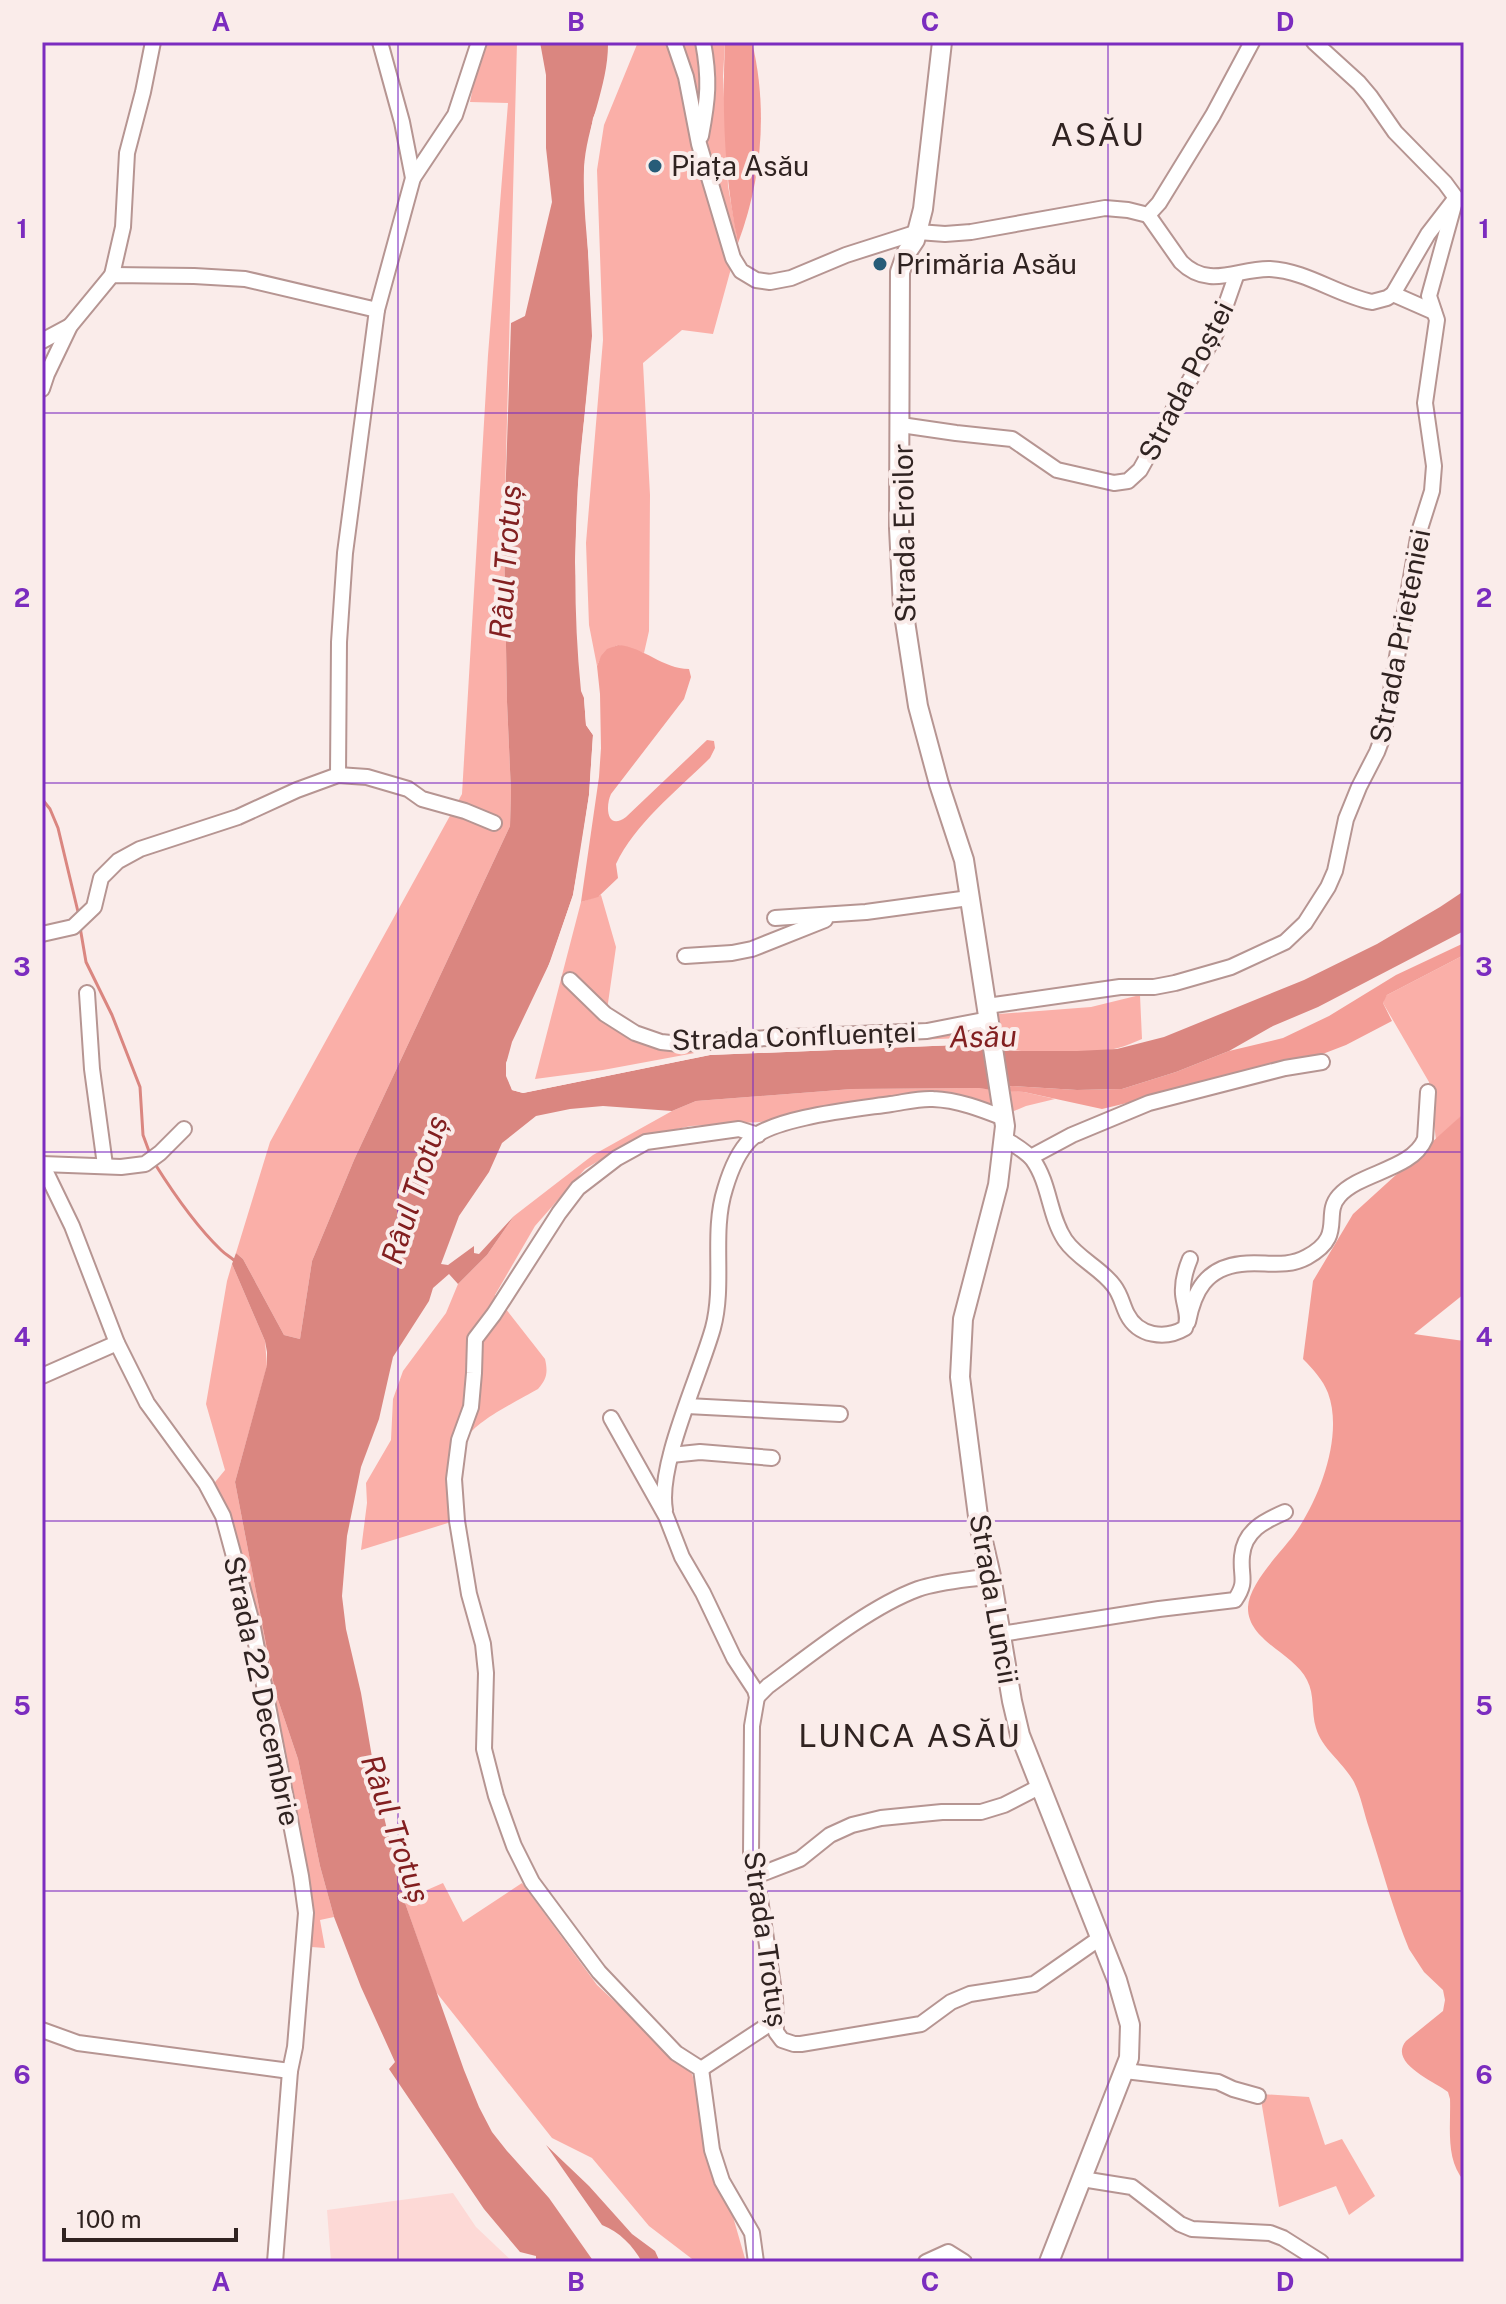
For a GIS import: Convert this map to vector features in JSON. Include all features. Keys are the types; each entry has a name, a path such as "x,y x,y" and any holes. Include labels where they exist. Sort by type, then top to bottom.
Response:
{"main road":[{"name":"Strada Eroilor","path":"942,42 923,209 918,232 900,272 899,554 912,681 939,784 960,845 1001,1097"},
{"name":"Strada Luncii","path":"1001,1097 1004,1138 998,1185 963,1319 960,1359 961,1389 979,1524 1020,1735 1125,2002 1131,2047 1125,2071 1049,2262"}],"street":[{"path":"42,389 70,326 112,275 123,227 127,153 153,42"},
{"path":"380,42 402,122 413,178"},
{"path":"338,775 339,642 345,553 377,310 413,178 455,115 479,42"},
{"path":"674,42 686,77 699,144 733,258 741,271 756,280 770,282 791,278 846,255 918,232 971,232 1105,208 1148,215 1187,268 1201,275 1236,276 1259,270 1280,270 1367,301 1379,301 1393,294 1428,234 1460,195 1395,132 1359,83 1314,42"},
{"path":"699,144 708,97 703,42"},
{"path":"1148,215 1159,203 1213,115 1252,42"},
{"name":"Strada Prieteniei","path":"988,1013 1120,987 1154,987 1202,977 1285,942 1314,911 1335,871 1346,819 1377,752 1388,716 1419,532 1432,491 1434,466 1425,403 1436,331 1429,296 1460,195"},
{"path":"112,275 245,279 377,310"},
{"name":"Strada Poștei","path":"901,425 1012,439 1057,470 1114,483 1128,481 1140,470 1208,350 1236,276"},
{"path":"1393,294 1434,312"},
{"path":"42,341 70,326"},
{"path":"42,934 73,927 94,907 101,878 118,861 140,849 238,817 338,775 367,777 408,789 422,799 494,823"},
{"path":"775,918 849,914 969,898"},
{"path":"685,956 752,949 817,922 849,914"},
{"name":"Strada Confluenței","path":"570,980 605,1014 626,1028 647,1038 680,1044 927,1031 988,1013"},
{"path":"87,993 92,1069 105,1165"},
{"path":"1031,1157 1072,1135 1149,1103 1285,1068 1322,1062"},
{"path":"1004,1138 1031,1157 1045,1184 1064,1239 1111,1282 1132,1322 1146,1332 1163,1336 1185,1328 1198,1288 1217,1271 1241,1263 1292,1263 1323,1245 1332,1229 1334,1207 1341,1194 1407,1158 1422,1146 1428,1092"},
{"path":"666,1516 664,1495 671,1455 713,1327 724,1191 731,1171 750,1140 787,1123 931,1098 962,1103 1004,1118"},
{"path":"42,1164 121,1167 145,1164 184,1129"},
{"path":"756,2262 752,2233 722,2181 712,2150 701,2069 676,2053 599,1972 532,1882 514,1846 496,1796 484,1749 486,1673 483,1644 469,1594 457,1521 454,1479 459,1440 471,1407 475,1339 578,1188 617,1158 646,1142 739,1129 758,1135"},
{"name":"Strada 22 Decembrie","path":"42,1164 72,1226 117,1343 147,1403 206,1484 223,1516 252,1623 306,1913 275,2262"},
{"path":"1188,1322 1183,1282 1190,1259"},
{"path":"42,1376 117,1343"},
{"path":"687,1406 840,1414"},
{"path":"611,1418 666,1516 682,1557 757,1697 856,1623 903,1595 926,1587 991,1576"},
{"path":"671,1455 700,1452 772,1458"},
{"path":"1001,1634 1235,1600 1243,1588 1242,1554 1248,1534 1266,1520 1285,1512"},
{"name":"Strada Trotuș","path":"757,1697 752,1726 751,1851 775,1998 774,2021 778,2037 794,2044 921,2024 951,2002 970,1994 1034,1984 1100,1938"},
{"path":"756,1876 800,1859 830,1835 852,1825 881,1818 981,1812 1004,1805 1039,1787"},
{"path":"701,2069 774,2021"},
{"path":"42,2030 78,2043 290,2071"},
{"path":"1125,2071 1218,2082 1258,2096"},
{"path":"1082,2179 1132,2187 1180,2224 1192,2229 1270,2233 1321,2262"},
{"path":"926,2262 948,2252 964,2262"}],"shaded area":[{"path":"482,42 517,42 504,534 510,826 354,1160 312,1261 300,1339 284,1335 243,1259 236,1253 270,1142 462,794 488,355 508,103 470,102"},
{"path":"638,42 725,42 723,76 728,186 738,243 713,334 682,330 643,363 650,495 649,631 644,653 618,645 605,653 597,666 589,625 586,543 603,340 597,170 604,125"},
{"path":"725,42 752,42 760,93 757,169 738,243 725,143"},
{"path":"618,645 671,666 689,669 691,677 684,699 611,794 608,811 611,819 620,821 626,817 707,740 714,741 715,748 710,758 658,807 635,834 616,864 618,878 598,897 581,902 601,748 597,666 607,649"},
{"path":"601,895 616,947 607,1010 632,1025 659,1035 678,1039 924,1026 985,1015 1091,1007 1140,995 1142,1039 1106,1050 1067,1053 1002,1049 976,1039 963,1038 735,1047 535,1079 581,902"},
{"path":"1464,943 1464,955 1387,995 1383,1003 1392,1021 1346,1045 1307,1060 1102,1109 1024,1092 992,1090 1012,1086 1122,1089 1229,1051 1283,1038 1329,1016 1396,975"},
{"path":"1464,955 1464,1113 1436,1140 1429,1082 1383,1003 1387,995"},
{"path":"979,1088 1024,1092 1055,1099 1014,1111 993,1106 976,1110 930,1104 691,1126 639,1137 585,1169 535,1226 495,1295 545,1359 546,1375 538,1389 488,1418 467,1438 461,1466 464,1518 361,1550 367,1503 366,1483 391,1440 393,1399 403,1371 446,1313 458,1284 487,1255 514,1216 593,1155 696,1101 852,1089"},
{"path":"1464,1113 1464,1294 1414,1334 1464,1341 1464,2181 1451,2153 1448,2092 1415,2071 1403,2057 1402,2049 1406,2041 1443,2011 1443,1990 1424,1972 1409,1949 1356,1787 1319,1736 1307,1680 1255,1629 1248,1607 1259,1579 1293,1536 1312,1505 1331,1448 1332,1410 1328,1393 1303,1359 1313,1281 1353,1214"},
{"path":"232,1264 265,1341 267,1366 235,1482 275,1691 298,1759 334,1917 320,1920 325,1948 298,1946 300,1911 261,1697 211,1487 225,1470 206,1404"},
{"path":"443,1883 463,1922 522,1883 597,1985 692,2074 746,2262 696,2262 649,2226 592,2158 552,2138 436,1992 404,1900"},
{"path":"1260,2094 1309,2097 1325,2145 1342,2139 1375,2196 1349,2215 1336,2186 1279,2207"},
{"path":"453,2193 476,2227 513,2262 331,2262 327,2210"}],"water":[{"name":"Râul Trotuș","path":"540,42 608,42 605,76 584,169 592,339 579,467 576,537 576,614 581,691 586,725 593,735 589,795 573,895 551,960 512,1042 506,1064 512,1090 523,1093 710,1055 981,1044 1016,1051 1117,1049 1164,1037 1304,980 1377,944 1464,891 1464,931 1229,1051 1122,1089 1012,1086 992,1090 852,1089 696,1101 672,1111 603,1106 536,1116 502,1143 489,1172 459,1216 441,1264 448,1265 474,1246 474,1253 479,1254 514,1216 487,1255 458,1284 449,1274 433,1288 429,1301 393,1357 379,1419 361,1467 347,1536 342,1596 378,1792 404,1900 464,2070 492,2132 549,2198 594,2262 536,2262 536,2256 520,2252 484,2209 389,2069 395,2062 334,1917 320,1866 298,1759 275,1691 235,1482 267,1365 265,1341 232,1264 236,1253 243,1259 284,1335 300,1339 312,1261 354,1160 510,826 504,534 511,323 525,316 552,202 546,148 546,75"},
{"path":"546,2145 589,2186 632,2234 655,2251 660,2262 642,2262 625,2240 602,2225"}],"pier":[{"path":"605,90 588,168 596,336 582,485 579,619 575,562 578,485 592,336 584,168 593,118"},
{"path":"586,694 590,724 597,735 593,796 577,896 555,962 538,996 573,895 580,856 589,795 593,735 586,725"},
{"path":"529,1015 510,1064 515,1087 523,1089 683,1056 734,1049 977,1040 981,1044 710,1055 523,1093 512,1090 506,1076 506,1063"}],"waterway":[{"path":"42,799 58,828 79,916"},
{"path":"80,927 86,962 112,1015 140,1087 143,1135 150,1154"},
{"path":"155,1164 203,1231 236,1262"}],"place":[{"name":"Piața Asău","path":"655,166"},
{"name":"Primăria Asău","path":"880,264"}],"district":[{"name":"ASĂU","path":"1098,135"},
{"name":"LUNCA ASĂU","path":"910,1736"}],"water label":[{"name":"Asău","path":"983,1037"}]}
